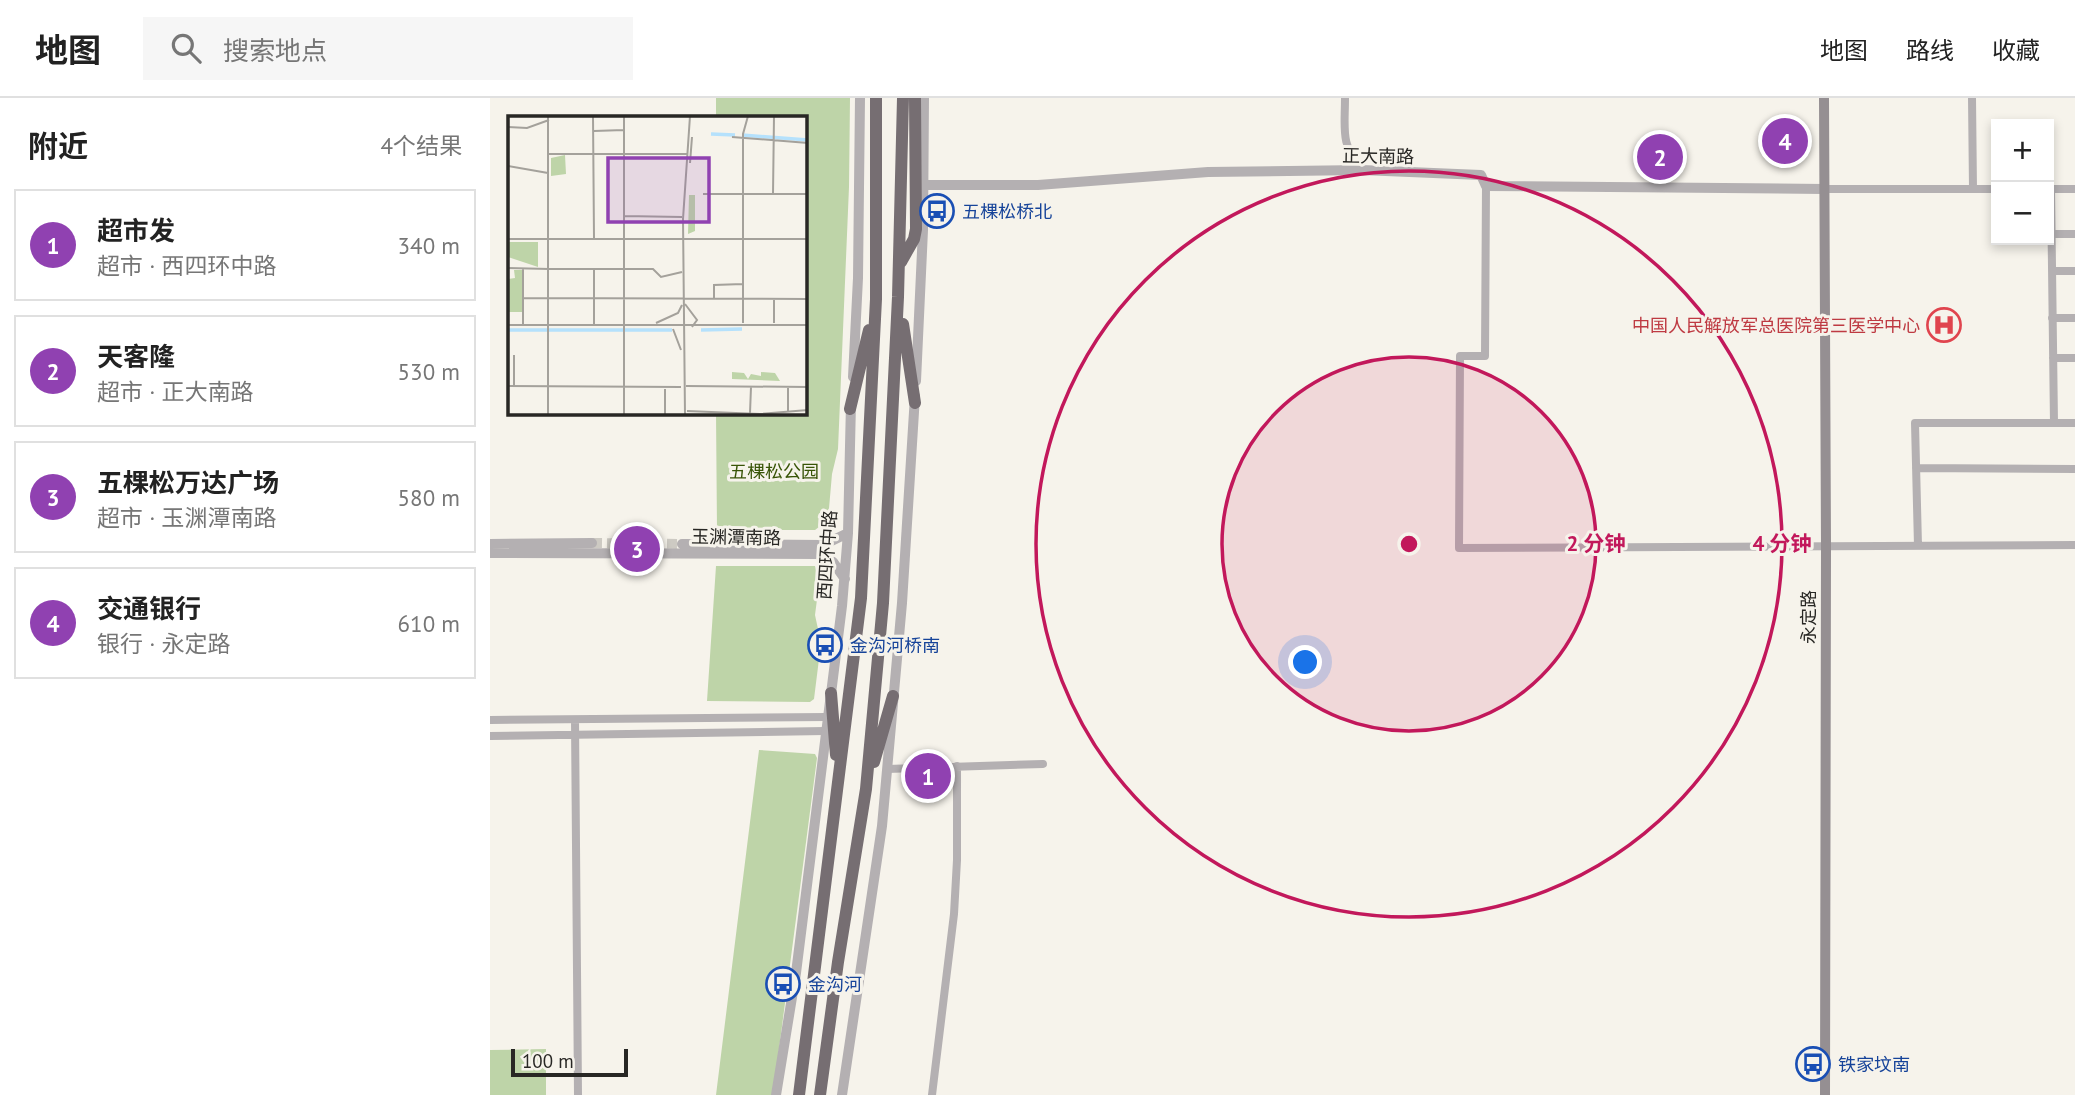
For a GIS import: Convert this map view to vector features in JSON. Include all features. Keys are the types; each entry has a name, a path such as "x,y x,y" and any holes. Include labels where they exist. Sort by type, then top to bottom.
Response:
{"highway":[{"name":"西四环中路","path":"799,1095 861,598 876,299 876,98"},
{"path":"820,1095 866,789 883,603 900,264 903,98"},
{"path":"900,264 914,239 916,229 915,98"},
{"path":"898,297 915,403"},
{"path":"850,409 876,299"},
{"path":"831,693 838,783"},
{"path":"866,789 893,696"}],"main road":[{"name":"永定路","path":"1824,98 1825,1095"}],"street":[{"name":"西四环中路","path":"776,1095 794,986 845,579 850,409 858,291 860,98"},
{"path":"842,1095 881,825 902,603 922,268 924,98"},
{"path":"1345,98 1345,141 1349,155 1362,170"},
{"path":"1972,98 1973,189"},
{"name":"正大南路","path":"923,185 1038,185 1209,172 1362,170 1481,175 1486,186 1824,189"},
{"path":"1486,186 1485,356 1460,356 1459,548 2075,545"},
{"path":"1824,189 1991,189"},
{"path":"2054,189 2075,189"},
{"path":"2054,234 2075,234"},
{"path":"2052,245 2054,423"},
{"path":"2052,271 2075,271"},
{"path":"2052,318 2075,318"},
{"path":"2053,358 2075,358"},
{"path":"1918,546 1915,423 2075,423"},
{"path":"1916,468 2075,468"},
{"name":"玉渊潭南路","path":"682,544 823,545 848,533"},
{"path":"490,544 592,543"},
{"name":"玉渊潭南路","path":"490,553 818,554 833,562 845,579"},
{"path":"490,720 827,717"},
{"path":"575,720 579,1095"},
{"path":"490,736 825,731"},
{"path":"887,769 1043,764"},
{"path":"932,1095 954,914 957,766"}],"green space":[{"name":"五棵松公园","path":"716,98 850,98 838,449 832,474 828,520 815,530 717,530 716,415 807,415 807,116 716,116"},
{"path":"716,566 815,566 819,584 815,615 821,643 814,699 810,702 707,701"},
{"path":"759,750 815,754 817,758 773,1095 716,1095"},
{"path":"546,1049 546,1095 490,1095 490,1050"}],"tunnel":[{"path":"592,543 682,544"}],"place":[{"name":"交通银行","path":"1785,141"},
{"name":"天客隆","path":"1660,157"},
{"name":"五棵松桥北","path":"937,211"},
{"name":"中国人民解放军总医院第三医学中心","path":"1944,325"},
{"name":"五棵松万达广场","path":"637,549"},
{"name":"金沟河桥南","path":"825,645"},
{"name":"超市发","path":"928,776"},
{"name":"金沟河","path":"783,984"},
{"name":"铁家坟南","path":"1813,1064"}]}
